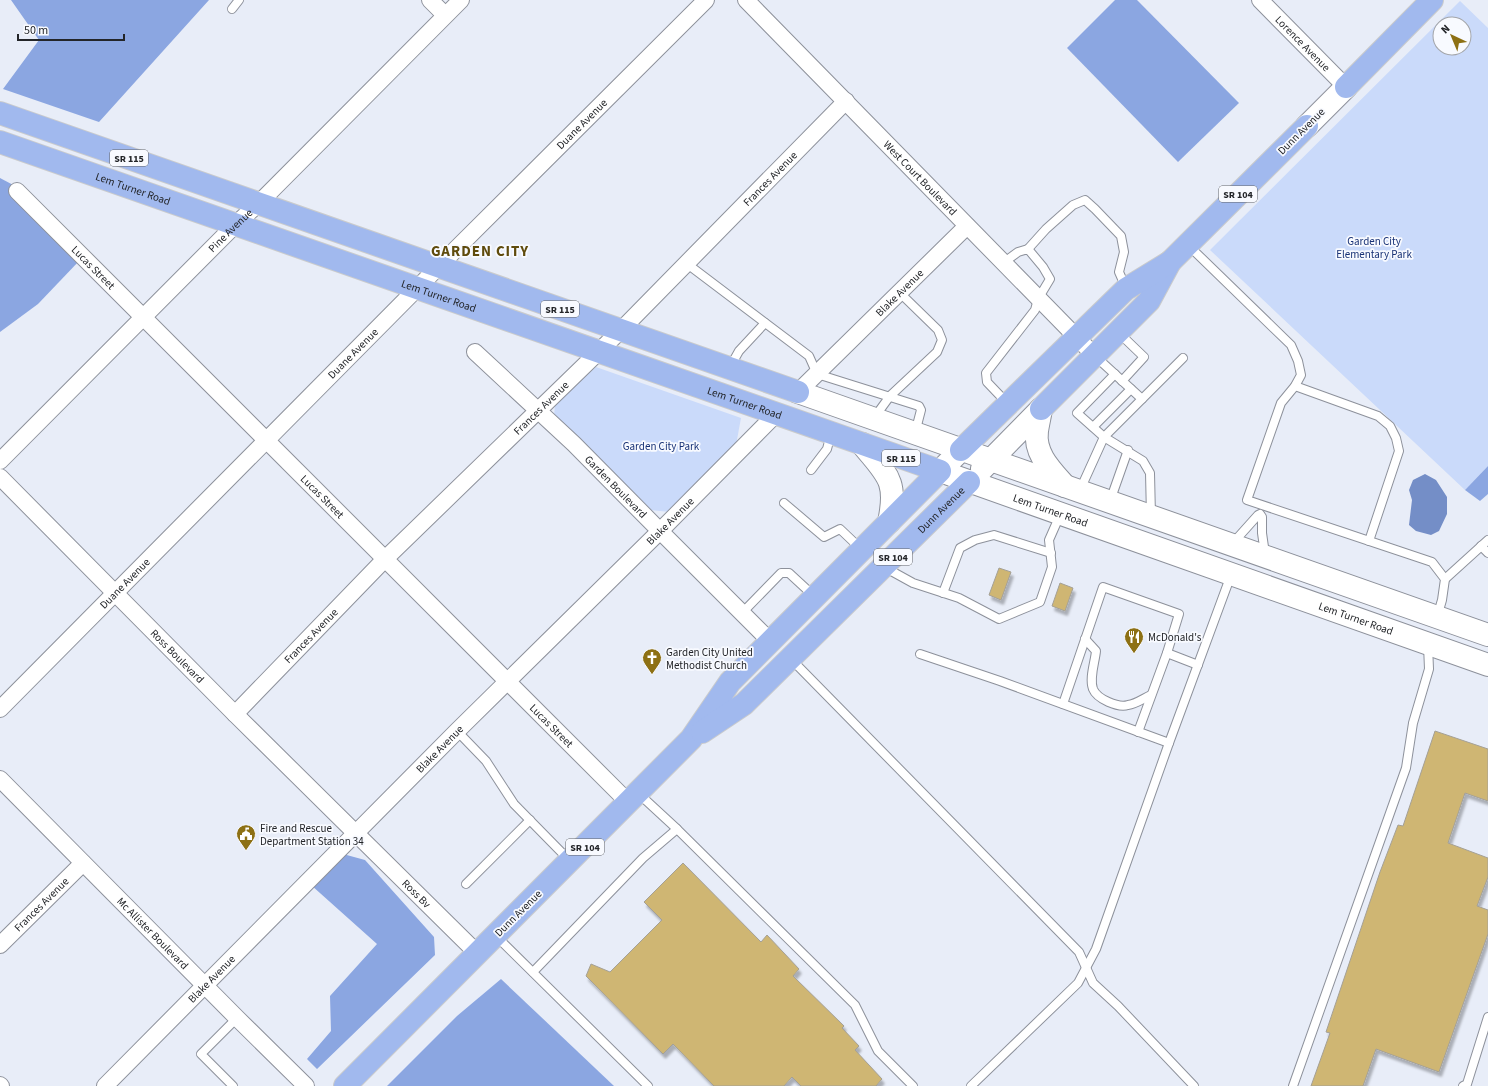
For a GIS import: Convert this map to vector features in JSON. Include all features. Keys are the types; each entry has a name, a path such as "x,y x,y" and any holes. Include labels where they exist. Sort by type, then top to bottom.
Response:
{"main road":[{"name":"Dunn Avenue","path":"345,1086 691,739 730,682 961,450 1126,289 1170,262 1432,0"},
{"name":"SR 115","path":"0,113 1072,488 1488,636"},
{"name":"Lem Turner Road","path":"0,142 1488,665"},
{"name":"Dunn Avenue","path":"691,739 744,704 969,482 1149,301 1170,262"},
{"path":"1041,409 1037,431 1039,451 1043,459 1072,488"},
{"path":"862,444 883,470 892,486 893,506 889,522"},
{"path":"1428,644 1437,617"}],"street":[{"path":"430,0 445,16"},
{"name":"Pine Avenue","path":"0,460 461,0"},
{"name":"Duane Avenue","path":"0,709 416,289 706,0"},
{"name":"West Court Boulevard","path":"746,0 1094,355"},
{"name":"Lorence Avenue","path":"1260,0 1346,87"},
{"name":"Frances Avenue","path":"235,714 385,559 599,352 846,101"},
{"name":"Lucas Street","path":"18,190 507,682 633,797"},
{"name":"Blake Avenue","path":"798,392 967,226"},
{"name":"Garden Boulevard","path":"475,352 574,444 771,642"},
{"name":"Blake Avenue","path":"106,1086 204,985 457,731 660,532 776,414"},
{"name":"Ross Boulevard","path":"0,477 356,834"},
{"name":"Mc Allister Boulevard","path":"0,779 306,1086"},
{"name":"Ross Bv","path":"356,834 477,953"},
{"name":"Frances Avenue","path":"0,945 83,863"}],"lane":[{"path":"232,9 239,0"},
{"path":"1003,263 1018,252 1028,248 1046,229 1073,205 1085,200 1121,236 1124,252 1119,272 1126,289"},
{"path":"1187,245 1291,345 1298,361 1301,375 1295,386 1281,403 1247,500 1262,510 1369,541 1432,562 1445,579"},
{"path":"1008,404 987,382 986,373 1035,310 1038,299 1050,279 1044,267 1028,248"},
{"path":"686,263 809,356 817,374 919,406 921,410 914,434"},
{"path":"874,419 890,396 937,352 942,340 938,330 900,292"},
{"path":"729,368 739,352 765,323"},
{"path":"1118,332 1144,357 1122,381"},
{"path":"1094,355 1142,399"},
{"path":"1072,488 1104,437 1183,358"},
{"path":"1115,374 1077,413 1104,437 1128,450 1144,461 1150,473 1151,516"},
{"path":"1295,386 1378,416 1390,426 1396,438 1399,451 1369,541"},
{"path":"1093,427 1131,389"},
{"path":"811,470 827,449 831,434"},
{"path":"1110,502 1128,450"},
{"path":"784,504 824,537 840,529 862,550"},
{"path":"1231,545 1262,510"},
{"path":"1262,510 1262,533 1265,557"},
{"path":"884,566 912,583 959,598 999,619 1040,602 1052,567 1049,540 1061,514"},
{"path":"943,593 960,548 975,540 994,535 1051,553"},
{"path":"1437,617 1442,600 1445,579 1488,540"},
{"path":"1481,546 1488,553"},
{"path":"742,613 781,573 789,573 815,597"},
{"path":"971,1086 1078,983 1096,949 1231,574"},
{"path":"1063,704 1103,587 1179,614 1167,653 1138,732"},
{"path":"1085,639 1096,651 1092,681 1093,689 1098,696 1105,701 1124,706 1130,705 1151,695"},
{"path":"1293,1086 1406,768 1413,723 1429,669 1428,644"},
{"path":"1167,653 1198,665"},
{"path":"920,654 1169,743"},
{"path":"790,658 1079,952 1093,983 1118,1006 1194,1086"},
{"path":"457,731 486,761 514,804 570,861"},
{"path":"633,797 677,829 854,1005 878,1051 913,1086"},
{"path":"466,884 530,820"},
{"path":"533,972 643,858 677,829"},
{"path":"495,935 648,1086"},
{"path":"1463,1086 1467,1084 1488,1017"},
{"path":"233,1086 201,1054 237,1018"}],"green space":[{"name":"Garden City Elementary Park","path":"1460,1 1488,28 1488,466 1465,490 1210,250 1432,29 1432,56 1472,56 1472,16 1445,16"},
{"name":"Garden City Park","path":"596,367 741,418 736,445 670,512 650,510 554,418 555,403"}],"shaded area":[{"path":"11,0 209,0 99,122 3,89 39,40"},
{"path":"1115,0 1137,0 1239,103 1178,162 1067,48"},
{"path":"0,178 17,187 80,260 38,304 0,332"},
{"path":"1488,466 1488,494 1480,501 1465,490"},
{"path":"1425,474 1436,480 1447,497 1447,514 1439,531 1431,535 1416,531 1409,525 1412,500 1409,490 1413,480"},
{"path":"343,854 365,860 434,937 435,955 317,1069 307,1059 331,1031 330,996 377,944 311,885"},
{"path":"501,979 614,1086 387,1086 457,1016"}],"building":[{"path":"999,568 1011,572 1001,600 989,595"},
{"path":"1060,583 1073,588 1065,611 1052,606"},
{"path":"1435,731 1488,749 1488,801 1465,793 1448,843 1488,858 1488,877 1477,906 1488,910 1488,934 1439,1072 1376,1049 1363,1086 1311,1086 1330,1033 1326,1032 1380,872 1398,825 1403,826"},
{"path":"683,863 761,942 767,935 799,969 793,976 844,1026 842,1028 859,1046 855,1050 882,1079 876,1086 801,1086 792,1077 784,1086 714,1086 673,1044 663,1054 586,976 591,964 610,972 662,920 644,902"}],"place":[{"name":"McDonald's","path":"1134,654"},
{"name":"Garden City United Methodist Church","path":"652,675"},
{"name":"Fire and Rescue Department Station 34","path":"246,851"}],"district":[{"name":"GARDEN CITY","path":"480,251"}]}
